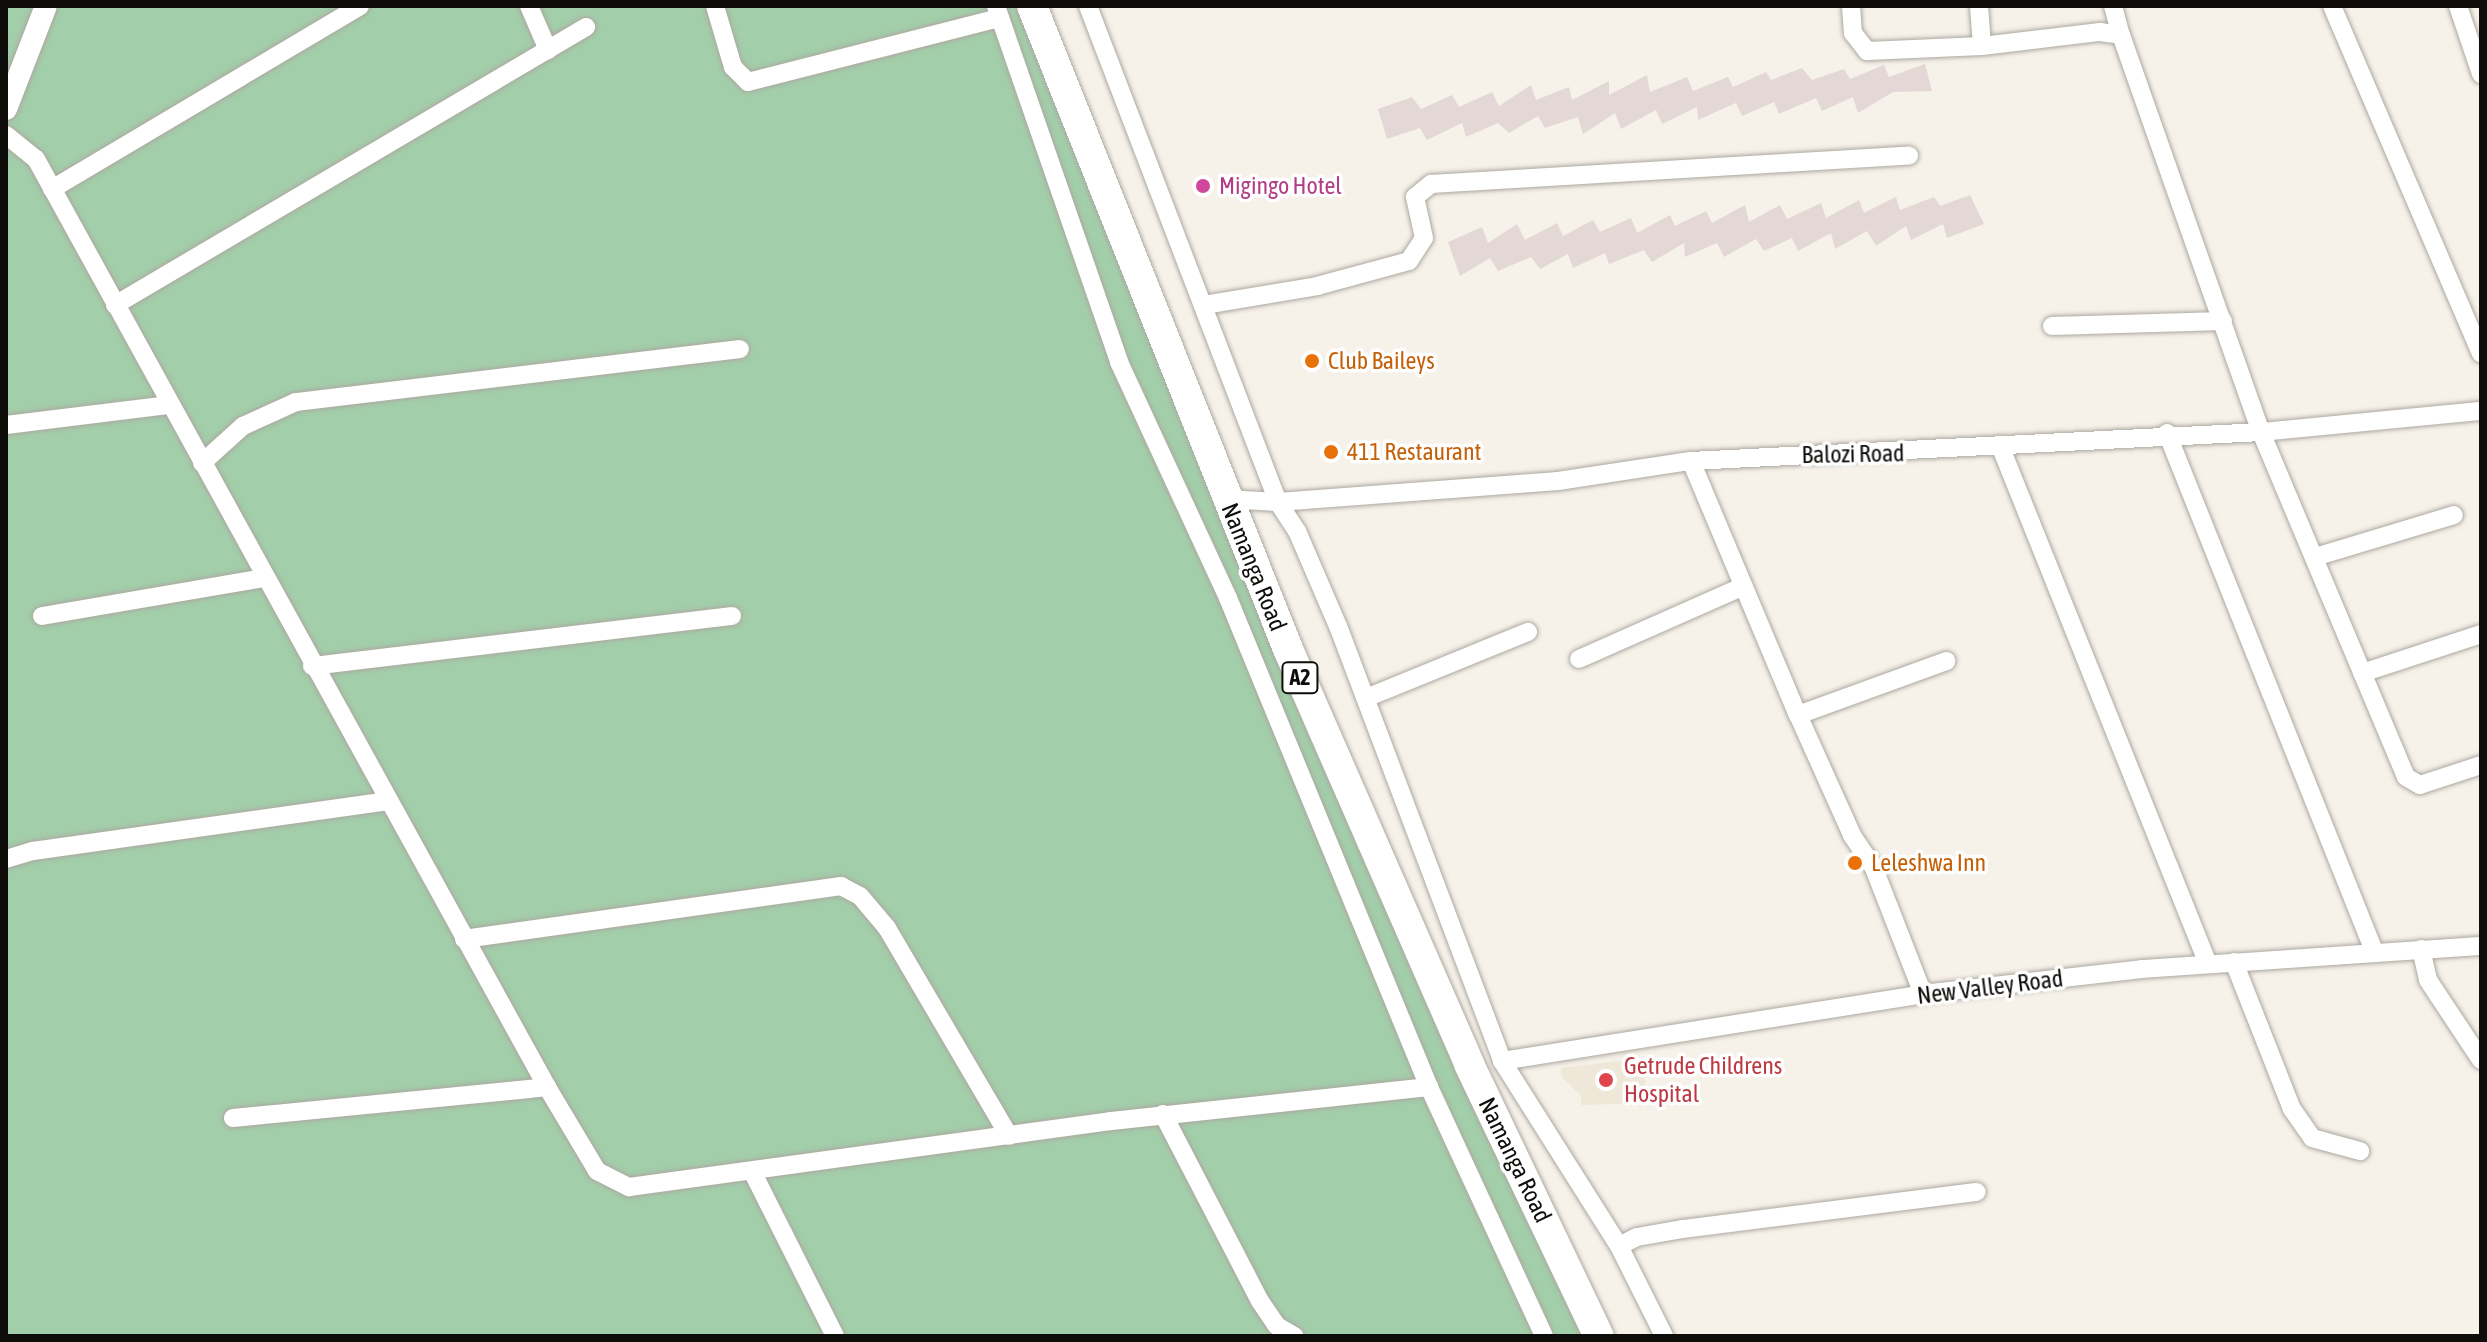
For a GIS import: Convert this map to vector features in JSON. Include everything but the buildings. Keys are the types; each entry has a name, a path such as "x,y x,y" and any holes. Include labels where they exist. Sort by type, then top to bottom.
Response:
{"highway":[{"name":"Namanga Road","path":"1032,6 1226,499 1469,1064 1599,1336"}],"street":[{"path":"6,109 46,6"},
{"path":"52,189 360,6"},
{"path":"529,6 548,50"},
{"path":"715,6 733,67 748,82 998,12 1119,362 1228,598 1429,1087 1544,1336"},
{"path":"1088,6 1278,502 1297,531 1366,698 1502,1061 1619,1246 1664,1336"},
{"path":"1851,6 1853,33 1867,51 1982,46 2100,32 2121,35"},
{"path":"1979,6 1982,46"},
{"path":"2113,6 2261,432 2411,783 2481,765"},
{"path":"2332,6 2481,353"},
{"path":"2458,6 2481,74"},
{"path":"115,305 586,27"},
{"path":"6,135 36,159 312,666 547,1087 597,1171 615,1185 753,1173 1163,1114 1429,1087"},
{"path":"1204,305 1317,286 1409,261 1424,238 1415,197 1431,184 1909,156"},
{"path":"2052,326 2223,321"},
{"path":"202,463 243,426 296,402 740,349"},
{"path":"6,425 170,405"},
{"name":"Balozi Road","path":"1226,499 1278,502 1558,481 1691,461 2001,448 2167,433 2261,432 2481,411"},
{"path":"2167,433 2374,951"},
{"path":"2001,448 2208,964"},
{"path":"1691,461 1798,715 1852,835 1874,868 1923,994"},
{"path":"2315,557 2454,515"},
{"path":"42,616 265,578"},
{"path":"1579,659 1744,586"},
{"path":"312,666 732,616"},
{"path":"1366,698 1528,632"},
{"path":"2362,673 2481,634"},
{"path":"1798,715 1946,661"},
{"path":"6,859 33,851 389,801"},
{"path":"464,939 841,886 869,904 887,928 1009,1136"},
{"name":"New Valley Road","path":"1502,1061 1923,994 2208,964 2481,946"},
{"path":"2421,949 2428,980 2481,1060"},
{"path":"2234,962 2292,1109 2312,1138 2360,1151"},
{"path":"233,1118 547,1087"},
{"path":"1163,1114 1260,1301 1277,1326 1294,1336"},
{"path":"753,1173 835,1336"},
{"path":"1619,1246 1637,1237 1683,1229 1977,1192"}],"shaded area":[{"name":"Getrude Childrens Hospital","path":"1642,1058 1648,1103 1581,1105 1581,1096 1562,1077 1561,1068"}],"green space":[{"path":"6,6 1028,6 1594,1336 6,1336"}],"place":[{"name":"Migingo Hotel","path":"1203,186"},
{"name":"Club Baileys","path":"1312,361"},
{"name":"411 Restaurant","path":"1331,452"},
{"name":"Leleshwa Inn","path":"1855,863"},
{"name":"Getrude Childrens Hospital","path":"1606,1080"}]}
